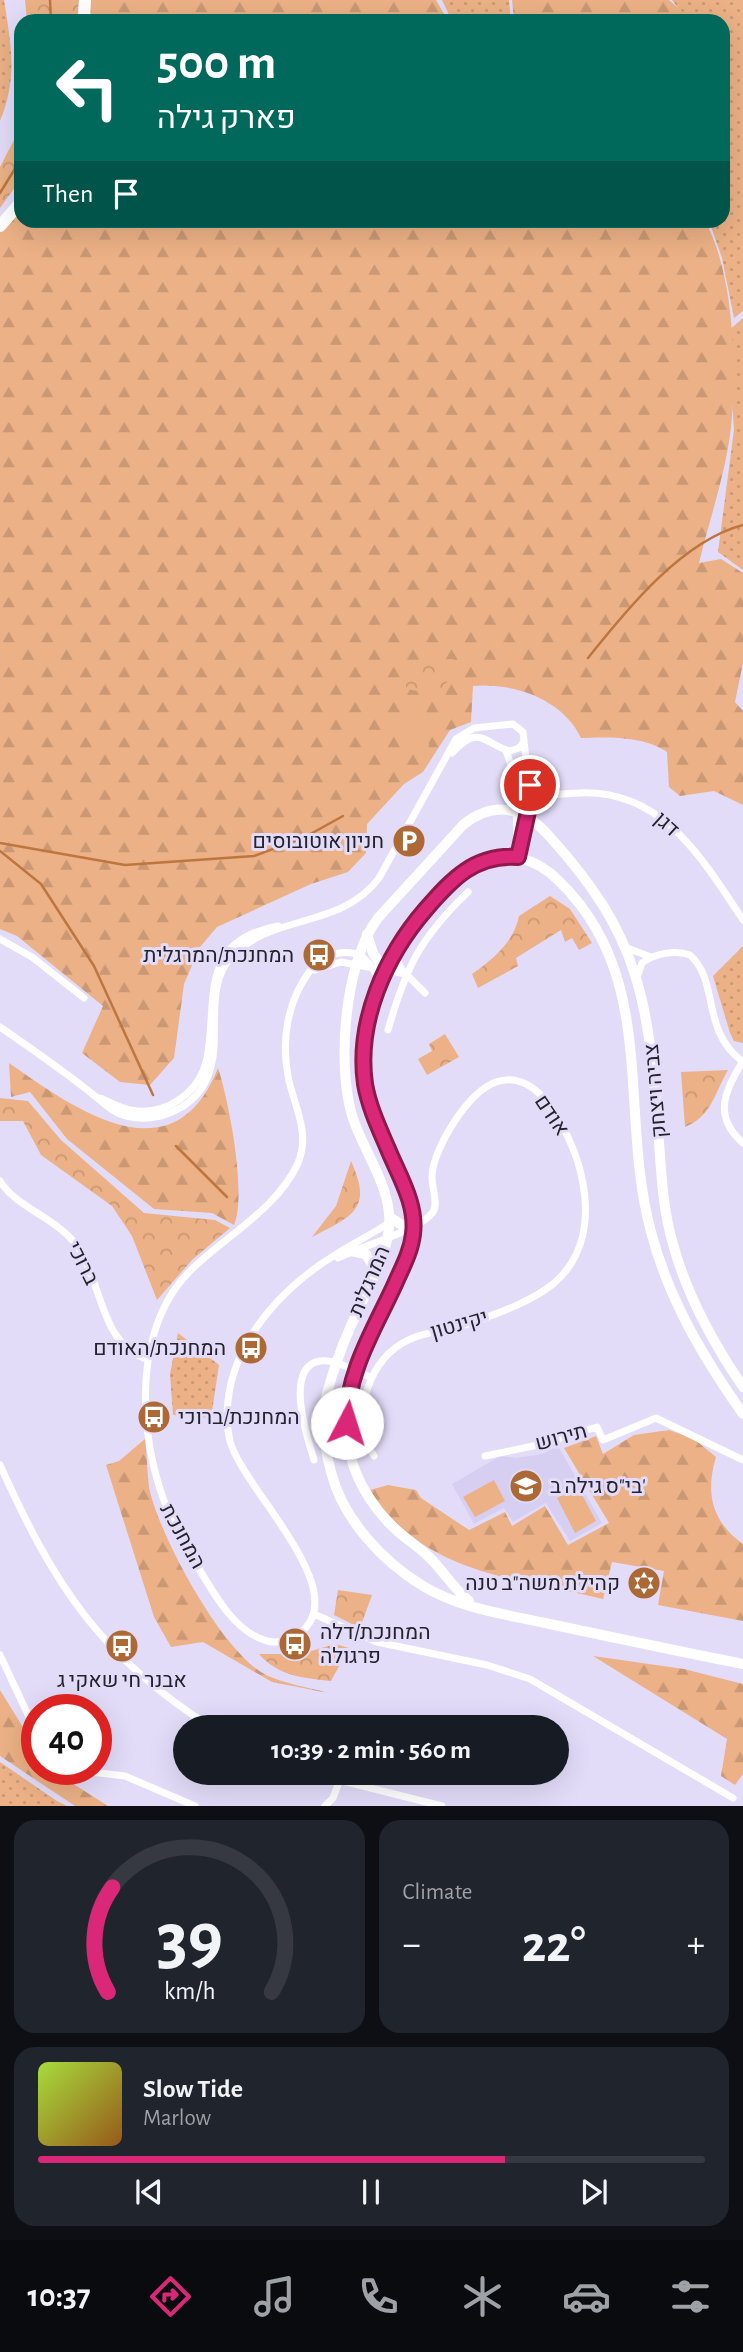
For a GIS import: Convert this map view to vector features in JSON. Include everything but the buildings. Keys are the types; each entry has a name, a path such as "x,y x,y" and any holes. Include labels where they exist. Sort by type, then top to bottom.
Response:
{"main road":[{"path":"0,226 14,210"}],"street":[{"path":"0,1027 117,1113 138,1118 165,1115 190,1102 204,1087 212,1063 216,995 224,967 250,942 292,924 344,909 364,897 379,878 456,739 468,731 510,723 519,726 524,736 529,777 528,811 518,857"},
{"path":"498,744 497,734 502,726"},
{"path":"447,759 462,743 473,739 485,738 506,751 516,778 518,857"},
{"path":"506,751 516,750 523,743"},
{"path":"529,777 554,794"},
{"name":"דגן","path":"528,811 554,794 595,792 621,795 657,814 690,846 743,920"},
{"name":"המרגלית","path":"517,810 493,810 468,821 404,888 367,933 358,960 344,1038 345,1081 354,1122 381,1184 390,1220 388,1236 337,1364 322,1422 333,1478 345,1507 364,1534 409,1576 425,1587 477,1608 743,1664"},
{"path":"517,810 528,811"},
{"name":"צביה ויצחק","path":"528,811 579,873 627,948 638,975 650,1034 662,1181 673,1245 699,1313 743,1387"},
{"name":"המרגלית","path":"477,1608 461,1595 436,1564 390,1524 364,1489 353,1461 347,1423 348,1398 355,1371 405,1262 414,1225 412,1211 365,1086 365,1052 369,1021 392,952 435,898 466,868 485,859 518,857"},
{"name":"צביה ויצחק","path":"518,857 545,869 573,895 600,934 615,967 627,1009 639,1168 651,1232 683,1319 701,1353 743,1414"},
{"path":"388,1030 406,974 432,928 468,892"},
{"path":"367,933 373,953 385,971"},
{"path":"0,939 32,957 83,998"},
{"path":"627,948 651,957"},
{"name":"המחנכת","path":"314,1614 306,1628 284,1641 273,1642 250,1633 224,1605 177,1534 158,1486 146,1396 147,1359 155,1328 172,1293 206,1256 279,1193 299,1162 304,1137 289,1081 285,1040 289,1016 306,976 318,962 344,952 358,960"},
{"path":"392,952 406,974 425,993"},
{"path":"638,975 642,963 651,957 682,953 695,960 720,1038 730,1052 743,1062 724,1094 723,1111 729,1128 743,1143"},
{"path":"358,960 373,968 406,974"},
{"path":"373,968 380,983"},
{"name":"אודם","path":"433,1211 435,1162 459,1117 471,1100 488,1086 507,1079 517,1080 542,1095 574,1149 584,1184 585,1210 577,1248"},
{"name":"ברוכי","path":"0,1181 10,1194 68,1234 89,1266 106,1317 120,1340 135,1355 147,1359"},
{"path":"412,1211 424,1214 433,1211"},
{"path":"310,1272 351,1251 414,1225 433,1211"},
{"path":"414,1225 403,1226 390,1220 310,1272 273,1307 244,1348 232,1383 228,1424 241,1466 311,1576 316,1597 314,1614 377,1642 487,1665 530,1679 733,1798"},
{"name":"יקינטון","path":"372,1378 385,1357 401,1344 423,1334 475,1322 536,1295 561,1275 577,1248"},
{"path":"351,1251 366,1254 375,1270"},
{"path":"314,1460 300,1415 303,1384 312,1364 320,1361 337,1364 372,1378 362,1428 374,1456"},
{"name":"תירוש","path":"485,1456 538,1445 597,1427 603,1440 656,1418 743,1460"},
{"path":"0,1465 47,1563 92,1626 141,1676 195,1715"},
{"path":"0,1656 21,1700"},
{"path":"112,1774 125,1776 195,1806"},
{"path":"325,1806 333,1798 338,1785"},
{"path":"352,1785 442,1806"}],"shaded area":[{"path":"558,1446 602,1523 570,1541 546,1503 513,1522 504,1508 474,1524 452,1484 500,1456 516,1458 542,1454"}],"green space":[{"path":"0,0 4,0 9,31 11,75 6,105 0,121"},
{"path":"25,0 79,0 78,14 26,14"},
{"path":"88,0 436,0 444,14 87,14"},
{"path":"442,0 509,0 510,14 449,14"},
{"path":"512,0 669,0 684,13 683,14 513,14"},
{"path":"672,0 743,0 743,311 734,318 722,258 711,228 730,228 730,14 683,14"},
{"path":"14,140 14,189 0,208 0,167"},
{"path":"14,202 14,228 708,228 715,242 728,293 734,377 729,444 699,563 721,559 743,573 743,663 735,702 743,711 743,805 714,791 680,796 669,787 667,752 658,747 637,740 581,738 573,724 562,713 535,696 504,687 473,686 471,722 450,730 423,772 404,784 367,824 366,853 348,872 311,884 217,927 200,947 184,984 174,1058 150,1085 120,1082 82,1053 103,1006 17,936 0,929 0,219"},
{"path":"743,318 743,570 718,552 734,430 727,332"},
{"path":"453,659 455,673 436,695 407,689 404,679 412,662"},
{"path":"427,712 429,749 407,751 405,714"},
{"path":"550,896 570,909 592,943 579,950 572,938 565,942 561,930 516,958 518,966 478,988 472,974 495,956 507,942 519,916"},
{"path":"743,946 743,1043 734,1041 730,1033 713,976"},
{"path":"445,1034 459,1057 427,1075 418,1059 432,1051 429,1044"},
{"path":"9,1063 92,1115 121,1125 149,1128 176,1121 199,1102 218,1068 227,1102 238,1171 239,1192 234,1225 212,1213 154,1209 67,1139 30,1092 11,1097"},
{"path":"728,1070 707,1110 685,1127 681,1072"},
{"path":"0,1098 28,1101 61,1140 144,1213 215,1220 230,1228 192,1260 157,1300 132,1236 112,1206 41,1155 23,1121 0,1121"},
{"path":"351,1161 360,1190 355,1209 338,1223 312,1237 336,1206"},
{"path":"178,1333 219,1365 211,1418 173,1415 170,1374"},
{"path":"669,1430 694,1439 716,1457 711,1483 714,1506 724,1526 743,1544 743,1621 658,1605 664,1571 612,1562 603,1599 473,1568 443,1556 416,1540 391,1518 370,1490 388,1485 416,1490 421,1498 469,1530 505,1512 512,1526 545,1506 568,1545 609,1523 564,1448 596,1436 603,1454 634,1435"},
{"path":"145,1439 149,1487 155,1508 179,1562 212,1619 249,1663 266,1675 328,1693 272,1682 203,1642 171,1647 154,1617 106,1465 119,1461"},
{"path":"494,1480 505,1501 475,1517 463,1497"},
{"path":"578,1487 596,1521 575,1533 557,1498"},
{"path":"338,1590 372,1595 360,1628 334,1615"},
{"path":"335,1644 349,1648 331,1681 301,1677 283,1671 259,1654 301,1654"},
{"path":"593,1656 684,1669 743,1684 743,1774 735,1785 721,1776 727,1739"},
{"path":"0,1690 21,1724 21,1770 0,1756"},
{"path":"0,1762 21,1776 21,1785 34,1785 67,1806 0,1806"},
{"path":"44,1785 75,1785 108,1806 75,1806"}],"waterway":[{"path":"50,0 51,14"},
{"path":"0,193 14,170"},
{"path":"588,658 638,599 677,561 720,533 743,525"},
{"path":"0,843 125,865 254,856 305,837 343,816"},
{"path":"0,851 41,884 94,966 153,1095"},
{"path":"176,1146 227,1197"}],"place":[{"name":"חניון אוטובוסים","path":"409,841"},
{"name":"המחנכת/המרגלית","path":"319,955"},
{"name":"המחנכת/האודם","path":"251,1348"},
{"name":"המחנכת/ברוכי","path":"154,1417"},
{"name":"בי\"ס גילה ב'","path":"526,1486"},
{"name":"קהילת משה\"ב טנה","path":"644,1583"},
{"name":"המחנכת/דלה פרגולה","path":"295,1644"},
{"name":"אבנר חי שאקי ג","path":"122,1646"}],"route":[{"path":"347,1423 349,1390 355,1371 405,1262 414,1231 411,1204 376,1122 365,1086 365,1052 372,1009 392,952 435,898 466,868 476,863 502,856 518,857 529,807 530,785"}]}
